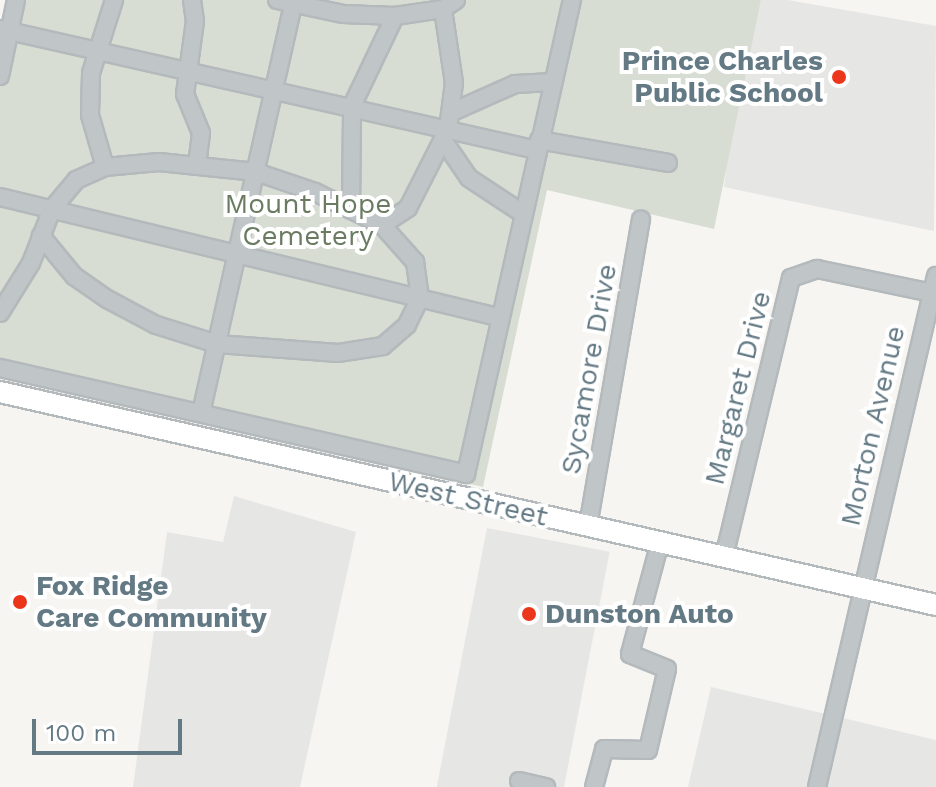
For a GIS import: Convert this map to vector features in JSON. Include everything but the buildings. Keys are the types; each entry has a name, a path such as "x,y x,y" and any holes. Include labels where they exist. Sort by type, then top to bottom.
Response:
{"main road":[{"name":"West Street","path":"0,392 936,605"}],"street":[{"path":"0,76 5,30 16,0"},
{"path":"105,167 90,115 95,48 114,0"},
{"path":"192,0 195,21 185,94 201,133 197,166"},
{"path":"0,368 466,474 498,317 572,0"},
{"path":"201,413 274,88 288,2 395,16 449,4 454,83 447,127 408,208 382,225"},
{"path":"351,210 352,106 395,16"},
{"path":"5,30 447,127 538,145 668,163"},
{"path":"447,127 515,84 553,82"},
{"path":"447,127 469,178 522,213"},
{"path":"0,313 52,209 76,180 105,167 159,162 256,172 382,225 415,262 420,298 407,325 383,346 338,353 217,344 156,325 107,299 74,276 41,236"},
{"path":"0,197 498,317"},
{"name":"Sycamore Drive","path":"588,526 641,220"},
{"name":"Margaret Drive","path":"724,557 791,278 817,269 932,293"},
{"name":"Morton Avenue","path":"817,787 936,276"},
{"path":"594,787 604,749 648,750 667,669 630,654 660,542"},
{"path":"519,781 546,787"}],"shaded area":[{"name":"Prince Charles Public School","path":"761,0 788,0 936,26 934,231 724,187 731,129"},
{"path":"234,496 356,532 300,787 133,787 167,532 223,542"},
{"path":"487,528 610,552 564,787 437,787"},
{"path":"711,687 936,740 936,787 688,787"}],"green space":[{"name":"Mount Hope Cemetery","path":"13,0 761,0 714,229 547,190 483,487 0,374 0,65"}],"place":[{"name":"Prince Charles Public School","path":"839,77"},
{"name":"Fox Ridge Care Community","path":"20,602"},
{"name":"Dunston Auto","path":"529,614"}]}
